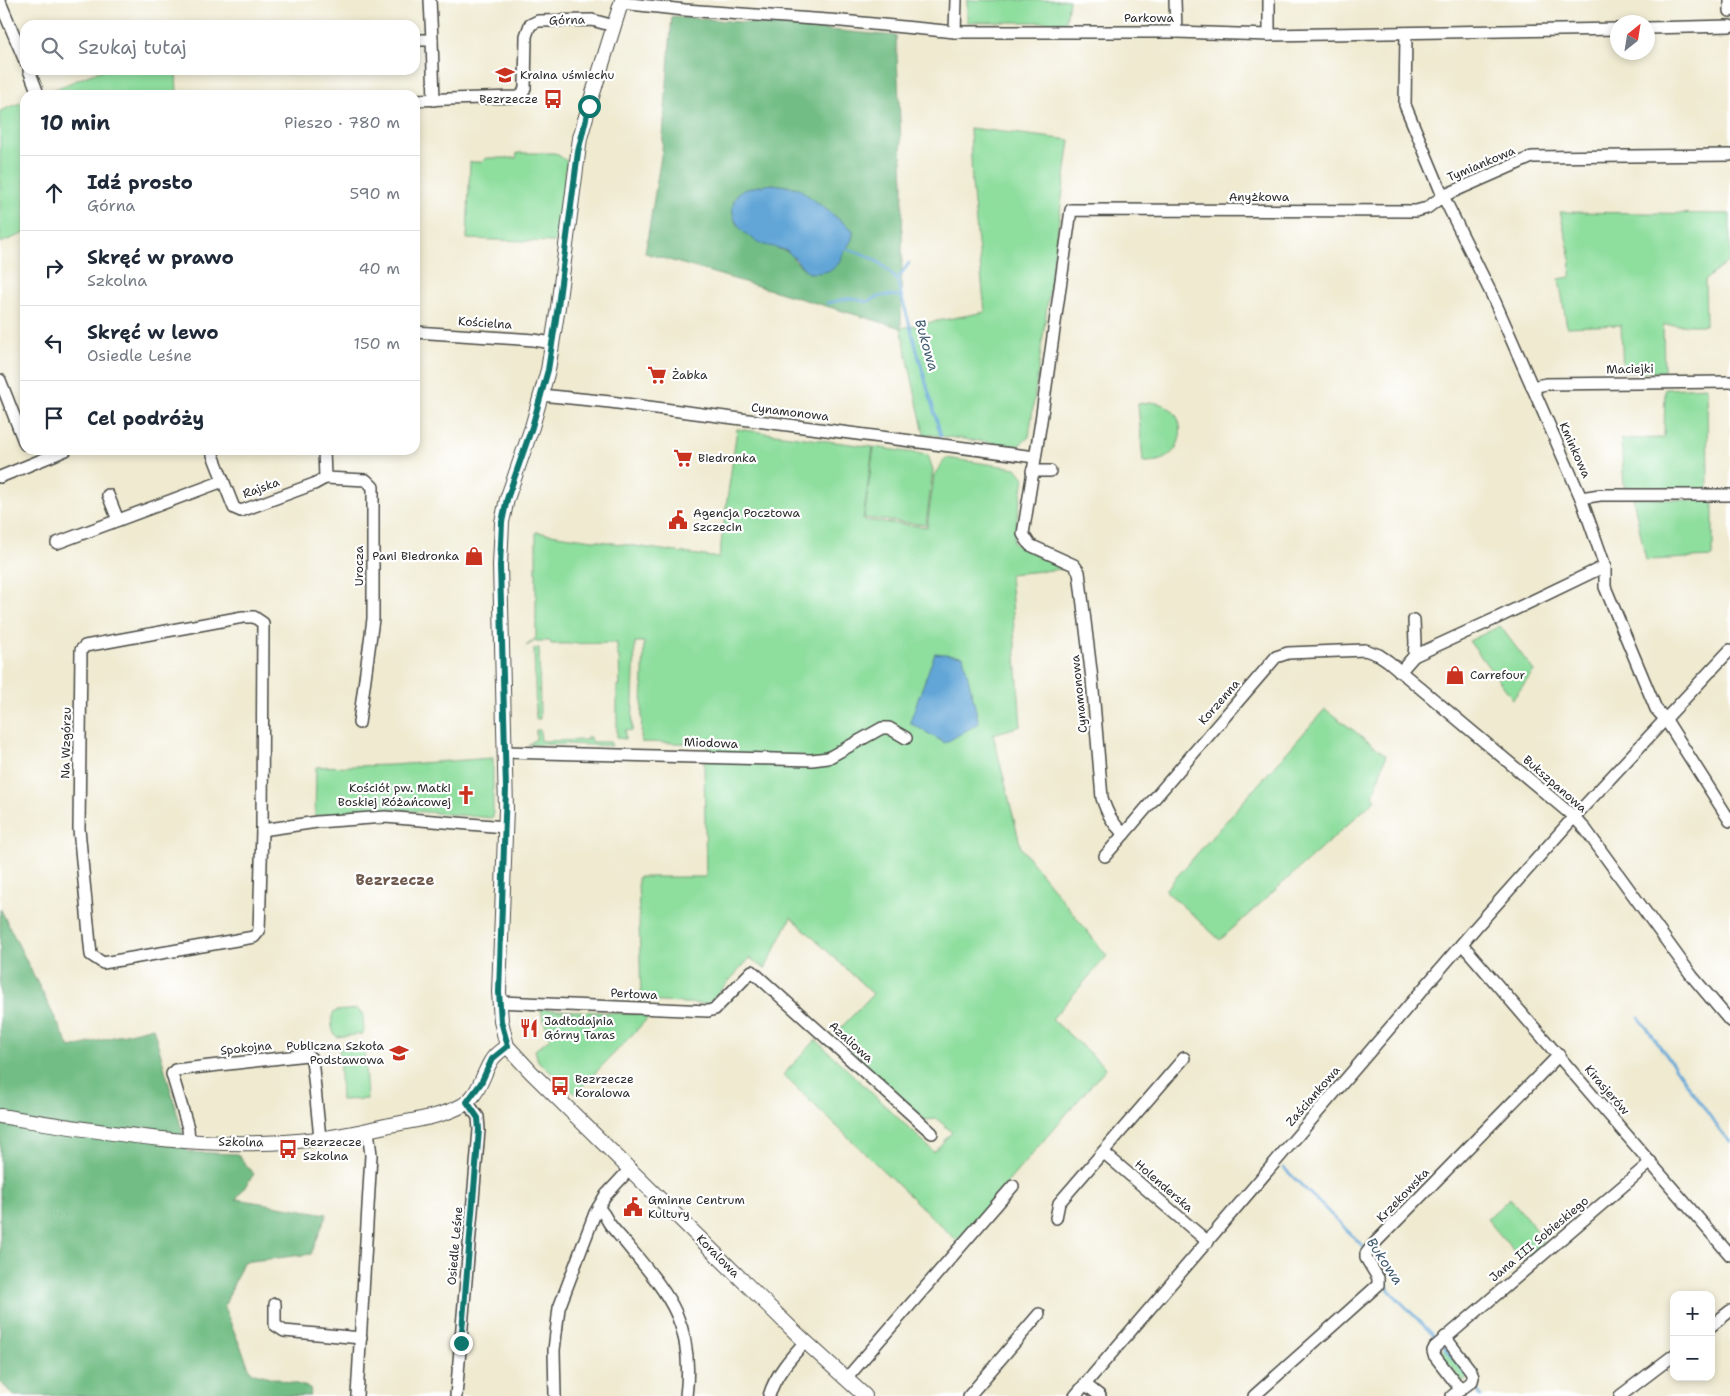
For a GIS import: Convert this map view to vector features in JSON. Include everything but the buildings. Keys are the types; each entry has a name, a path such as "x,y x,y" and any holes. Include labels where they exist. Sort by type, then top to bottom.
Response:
{"street":[{"path":"430,0 434,100"},
{"path":"955,32 956,0"},
{"path":"1175,0 1176,32"},
{"path":"1269,0 1269,35"},
{"path":"1730,0 1730,11"},
{"path":"508,1046 501,1021 499,1002 505,827 500,566 502,522 507,499 548,370 580,142 587,110 622,1"},
{"name":"Parkowa","path":"622,1 685,10 842,21 955,32 1176,32 1269,35 1610,28"},
{"path":"0,2 20,50"},
{"name":"Górna","path":"420,100 510,99 520,96 525,90 526,83 527,30 530,25 536,22 592,20 614,26"},
{"path":"1655,28 1730,26"},
{"name":"Tymiankowa","path":"1406,33 1406,105 1443,196 1532,157 1730,155"},
{"path":"420,40 432,40"},
{"path":"31,75 37,90"},
{"name":"Anyżkowa","path":"1071,210 1194,216 1416,212 1427,208 1443,196"},
{"name":"Kminkowa","path":"1443,196 1492,295 1581,498 1605,566 1605,588 1656,709 1666,720 1729,818"},
{"name":"Cynamonowa","path":"1071,210 1023,534 1030,545 1074,565 1080,572 1092,679 1102,798 1108,814 1124,834"},
{"name":"Kościelna","path":"420,332 534,340 552,343"},
{"path":"0,380 20,431"},
{"name":"Maciejki","path":"1532,387 1546,384 1730,382"},
{"name":"Cynamonowa","path":"541,394 1035,457"},
{"path":"29,455 33,464"},
{"path":"0,477 54,455"},
{"name":"Rajska","path":"213,455 234,508 241,511 314,484 325,478"},
{"path":"324,455 325,478"},
{"path":"1032,471 1050,471"},
{"name":"Urocza","path":"325,478 366,480 373,487 373,619 359,723"},
{"path":"57,543 222,481"},
{"path":"108,495 118,520"},
{"path":"1581,498 1600,495 1730,495"},
{"path":"1400,672 1414,656 1605,566"},
{"name":"Na Wzgórzu","path":"254,617 263,623 262,830 259,931 254,937 103,963 92,955 79,829 81,650 85,646 243,618 254,617"},
{"path":"1414,620 1416,643 1414,656"},
{"name":"Bukszpanowa","path":"1366,650 1379,655 1574,817 1586,830 1692,976 1730,1021"},
{"name":"Korzenna","path":"1105,856 1276,657 1288,652 1366,650"},
{"path":"1574,817 1730,650"},
{"name":"Miodowa","path":"505,752 812,760 828,758 882,728 889,728 906,738"},
{"path":"262,830 385,817 505,827"},
{"name":"Zaściankowa","path":"1075,1396 1462,944 1574,817"},
{"name":"Kirasjerów","path":"1462,944 1730,1255"},
{"name":"Perłowa","path":"499,1002 708,1011 715,1010 752,971"},
{"name":"Azaliowa","path":"752,971 932,1133"},
{"name":"Szkolna","path":"0,1116 120,1134 189,1140 268,1143 320,1138 368,1130 445,1113 467,1102 481,1083 492,1059 508,1046"},
{"name":"Koralowa","path":"508,1046 531,1072 806,1341 865,1396"},
{"name":"Spokojna","path":"189,1140 188,1128 172,1074 175,1070 307,1055 312,1059 320,1138"},
{"name":"Krzekowska","path":"1254,1396 1378,1285 1378,1278 1366,1258 1366,1254 1373,1245 1559,1055"},
{"path":"1056,1218 1059,1203 1184,1058"},
{"name":"Osiedle Leśne","path":"456,1396 479,1130 478,1118 467,1102"},
{"path":"357,1396 371,1155 368,1130"},
{"name":"Holenderska","path":"1103,1152 1208,1242"},
{"name":"Jana III Sobieskiego","path":"1445,1337 1473,1376 1472,1381 1456,1393 1434,1355 1435,1347 1445,1337 1651,1162"},
{"path":"555,1396 554,1350 559,1308 598,1208 605,1196 630,1169"},
{"path":"846,1379 1013,1186"},
{"path":"598,1208 603,1211 610,1224 659,1283 676,1312 685,1342 686,1396"},
{"path":"591,1225 598,1223 610,1224"},
{"path":"275,1304 275,1325 284,1331 361,1338"},
{"path":"1715,1323 1730,1311"},
{"path":"970,1396 1039,1314"},
{"path":"769,1396 777,1377 806,1341"},
{"path":"1620,1396 1670,1358"},
{"path":"1085,1384 1100,1396"}],"green space":[{"path":"967,0 1069,0 1066,22 967,22"},
{"path":"672,16 896,36 903,184 901,328 645,253 662,150","holes":["773,184 798,188 842,256 840,263 809,273 794,260 790,253 755,240 735,222 758,186"]},
{"path":"90,75 176,75 177,90 52,90"},
{"path":"20,103 20,235 0,243 0,111"},
{"path":"970,128 1070,140 1029,437 1018,446 924,434 901,328 985,312 972,184"},
{"path":"517,153 555,153 567,161 557,238 554,242 467,239 470,162 482,162 487,158 516,158"},
{"path":"1560,212 1730,214 1730,260 1705,280 1706,325 1663,325 1664,372 1623,372 1621,325 1567,327 1559,279 1570,277 1571,259"},
{"path":"1707,387 1708,489 1624,487 1621,439 1664,438 1665,389"},
{"path":"1150,402 1169,408 1175,414 1180,427 1180,435 1175,449 1170,455 1158,461 1143,462 1138,404"},
{"path":"737,429 873,447 863,520 927,527 934,475 946,458 1016,468 1024,478 1013,543 1063,569 1010,574 1021,726 993,734 1021,848 1107,956 1052,1019 1106,1068 957,1241 783,1075 816,1040 934,1152 952,1132 937,1119 925,1120 834,1035 873,994 791,917 765,969 750,958 708,1004 641,1001 638,877 706,877 704,765 709,744 641,742 644,642 635,642 632,731 625,730 625,739 617,738 617,686 620,686 617,643 551,644 550,641 535,641 526,646 536,638 536,532 719,558"},
{"path":"874,447 928,455 933,470 926,525 864,518"},
{"path":"1633,498 1713,501 1713,557 1646,560"},
{"path":"1500,626 1534,671 1513,699 1469,641"},
{"path":"539,648 540,719 536,719 534,649"},
{"path":"1325,709 1386,755 1373,796 1376,799 1220,940 1165,890"},
{"path":"536,730 540,730 541,741 587,740 587,737 590,737 591,742 610,742 612,746 528,745 536,739"},
{"path":"493,758 493,818 390,809 315,816 316,767 392,765"},
{"path":"0,908 70,1048 153,1027 188,1152 237,1154 254,1174 236,1199 327,1214 311,1254 243,1262 224,1307 251,1372 311,1388 310,1396 14,1396 0,1382"},
{"path":"357,1009 363,1013 364,1031 362,1034 337,1037 332,1026 333,1013"},
{"path":"540,1009 651,1015 575,1094 538,1061 535,1050 550,1038"},
{"path":"364,1047 367,1099 341,1100 339,1048"},
{"path":"1510,1198 1545,1240 1522,1261 1487,1219"},
{"path":"1446,1348 1468,1375 1465,1381 1461,1380 1441,1355"}],"water":[{"path":"773,184 798,188 853,230 851,242 839,263 833,269 825,272 809,273 787,251 764,245 740,228 733,216 733,209 734,200 740,191"},
{"path":"935,653 963,656 979,723 945,743 910,723"}],"waterway":[{"path":"847,249 875,260 897,280"},
{"name":"Bukowa","path":"909,263 897,280 941,436"},
{"path":"827,303 851,298 867,302 884,296 902,297"},
{"path":"1639,1017 1730,1142"},
{"name":"Bukowa","path":"1284,1168 1367,1250"},
{"name":"Bukowa","path":"1382,1277 1389,1290 1440,1342 1468,1376"},
{"name":"Bukowa","path":"1473,1383 1481,1396"}],"place":[{"name":"Kraina uśmiechu","path":"505,75"},
{"name":"Bezrzecze","path":"553,99"},
{"name":"Żabka","path":"657,375"},
{"name":"Biedronka","path":"683,458"},
{"name":"Agencja Pocztowa Szczecin","path":"678,520"},
{"name":"Pani Biedronka","path":"474,556"},
{"name":"Carrefour","path":"1455,675"},
{"name":"Kościół pw. Matki Boskiej Różańcowej","path":"466,795"},
{"name":"Jadłodajnia Górny Taras","path":"529,1028"},
{"name":"Publiczna Szkoła Podstawowa","path":"399,1053"},
{"name":"Bezrzecze Koralowa","path":"560,1086"},
{"name":"Bezrzecze Szkolna","path":"288,1149"},
{"name":"Gminne Centrum Kultury","path":"633,1207"}],"district":[{"name":"Bezrzecze","path":"395,880"}],"route":[{"path":"461,1343 479,1130 479,1120 467,1102 475,1094 492,1059 508,1046 501,1021 499,1002 506,788 500,540 507,499 532,427 548,370 578,152 589,106"}]}
